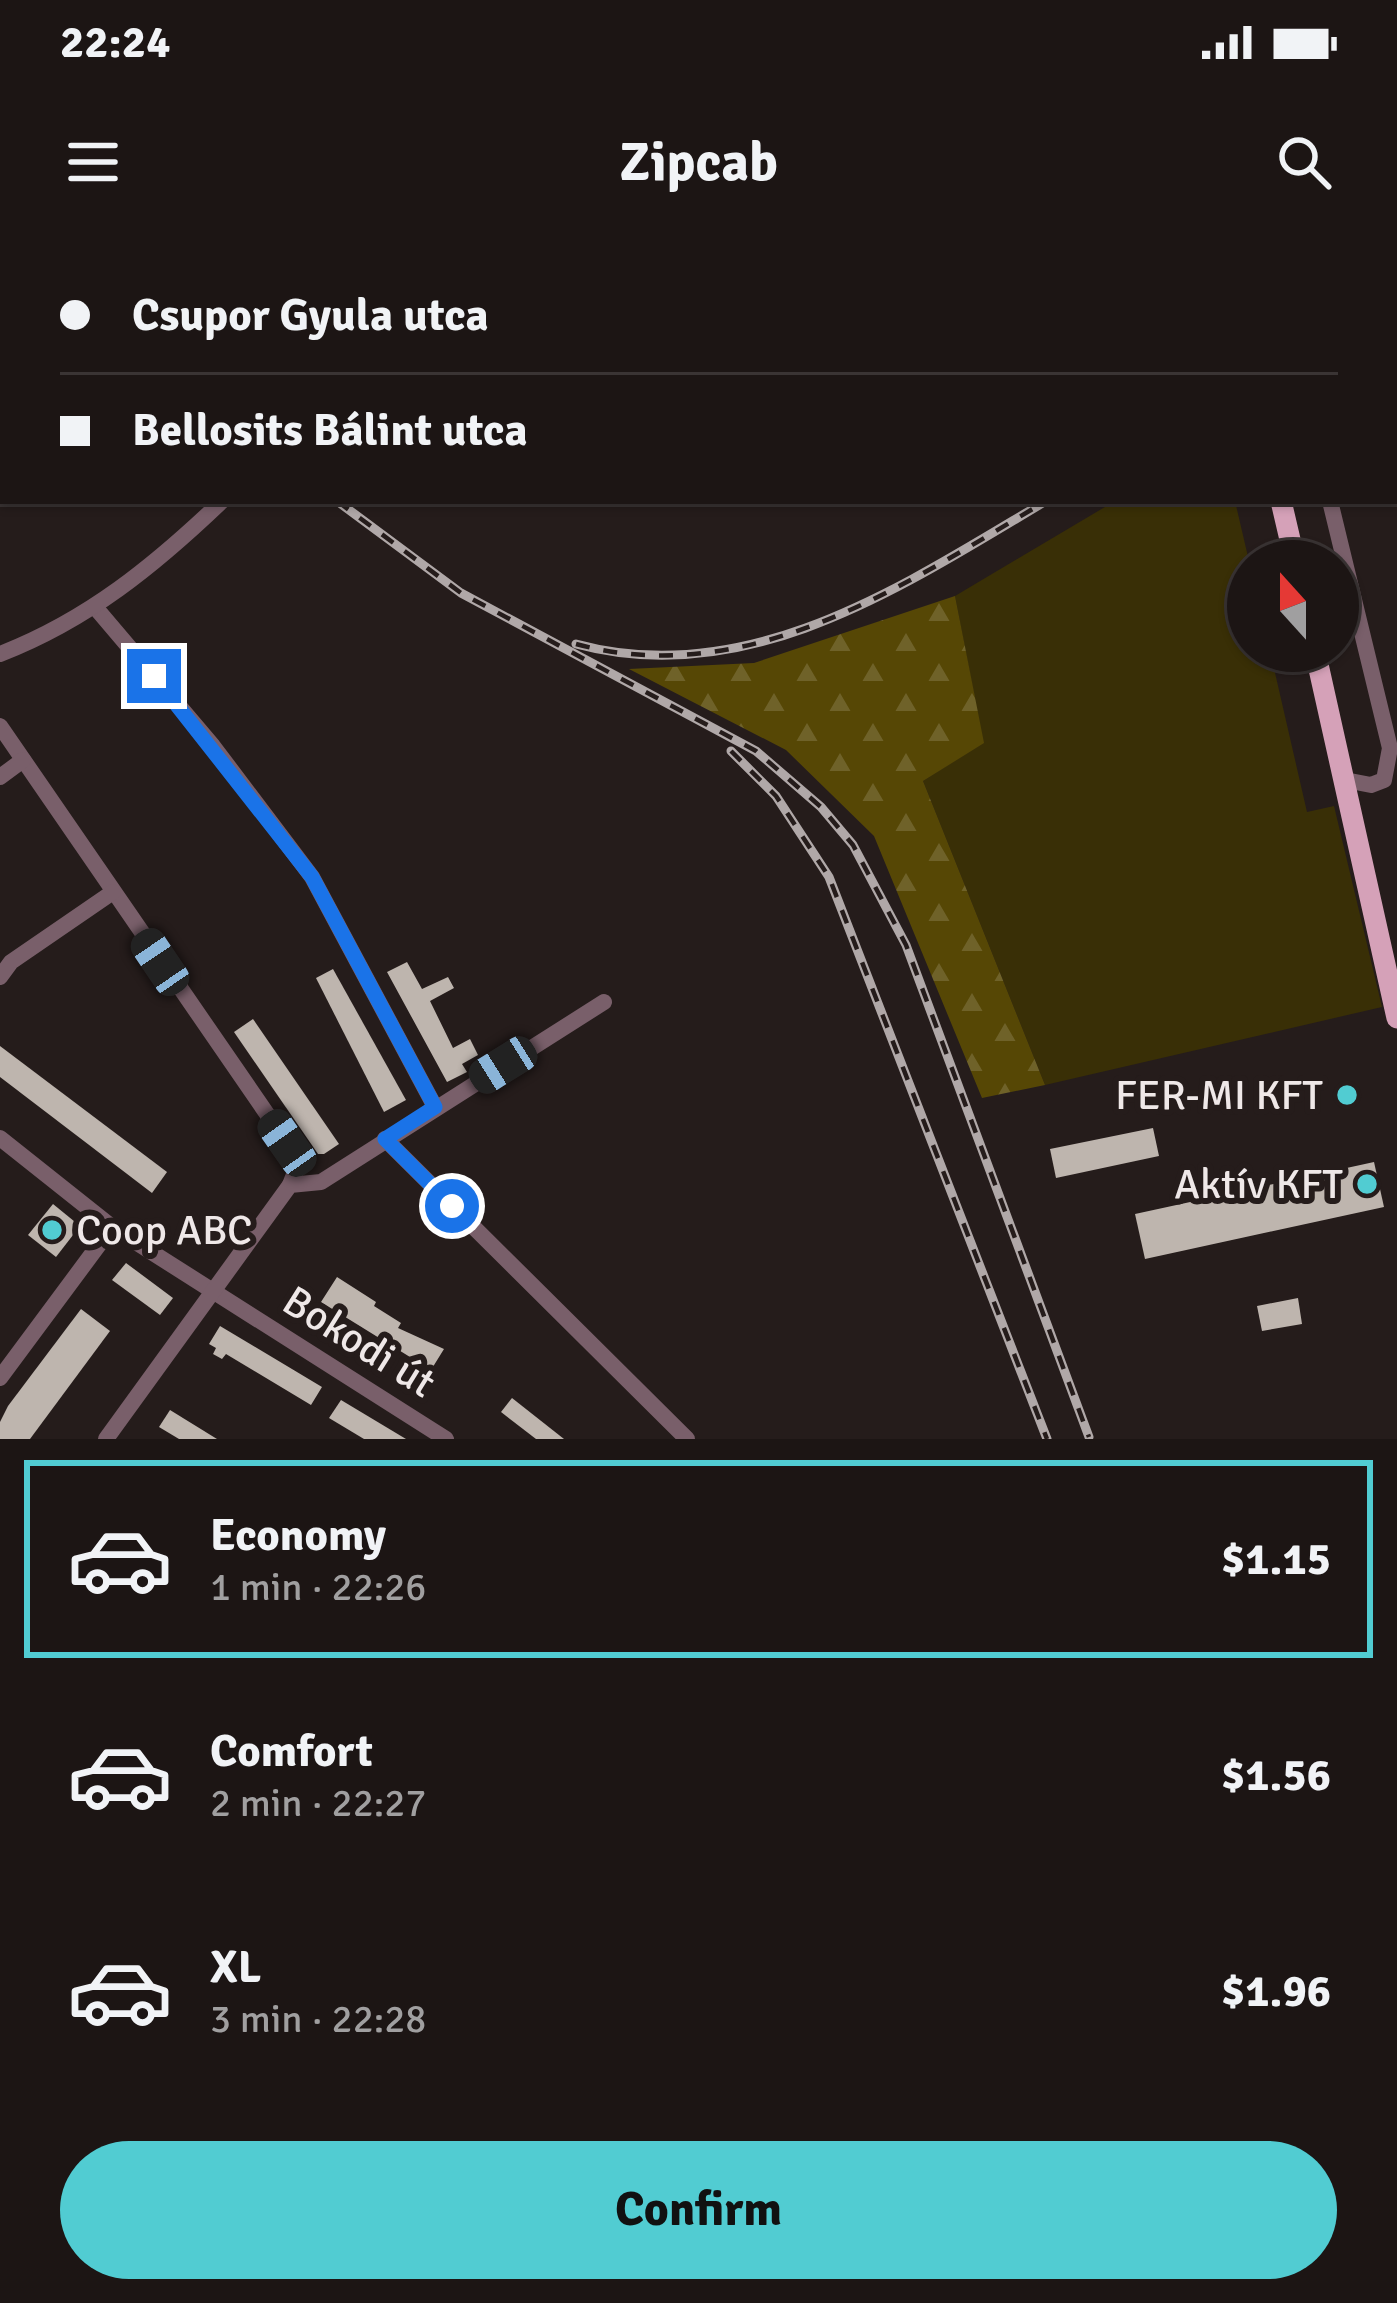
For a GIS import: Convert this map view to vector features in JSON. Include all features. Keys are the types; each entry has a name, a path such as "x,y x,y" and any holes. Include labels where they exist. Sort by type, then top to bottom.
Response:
{"main road":[{"path":"1282,504 1290,540"},
{"path":"1321,672 1397,1018"}],"street":[{"path":"0,654 95,607 154,566 219,504"},
{"path":"1331,504 1390,748 1384,781 1371,785 1345,780"},
{"path":"95,607 213,746 312,877 435,1107"},
{"path":"0,726 287,1143 297,1167 290,1185 115,1436"},
{"path":"0,777 23,760"},
{"path":"0,976 11,962 113,892"},
{"path":"290,1185 321,1182 604,1002"},
{"name":"Bokodi út","path":"0,1138 112,1227 446,1439"},
{"path":"385,1139 687,1439"},
{"path":"2,1369 112,1227"}],"shaded area":[{"path":"1110,504 1236,504 1244,540 1227,540 1227,672 1275,672 1307,812 1334,806 1382,1007 1045,1085 923,781 983,742 955,596"}],"green space":[{"path":"955,596 984,743 923,781 1045,1085 982,1098 874,836 786,750 629,669 754,663"}],"building":[{"path":"407,962 422,989 448,977 454,988 430,1001 453,1048 470,1039 478,1055 462,1064 467,1072 447,1082 387,972"},
{"path":"333,969 406,1100 384,1112 316,978"},
{"path":"253,1019 339,1144 324,1154 318,1154 234,1032"},
{"path":"0,1046 167,1172 152,1193 0,1077"},
{"path":"1153,1128 1159,1156 1056,1178 1050,1149"},
{"path":"1374,1162 1384,1207 1145,1259 1135,1214"},
{"path":"53,1204 80,1226 56,1257 28,1235"},
{"path":"126,1263 173,1298 160,1315 112,1280"},
{"path":"337,1277 376,1302 374,1306 401,1323 398,1328 444,1349 431,1370 321,1302"},
{"path":"1298,1298 1302,1324 1262,1331 1257,1306"},
{"path":"81,1309 110,1331 30,1439 0,1439 0,1422 8,1406"},
{"path":"220,1326 322,1387 311,1405 226,1354 222,1359 213,1354 216,1348 209,1344"},
{"path":"512,1398 564,1439 536,1439 501,1412"},
{"path":"341,1400 406,1439 364,1439 329,1418"},
{"path":"170,1410 217,1439 179,1439 159,1427"}],"railway":[{"path":"341,504 461,593 756,751 821,807 853,845 906,945 1089,1437"},
{"path":"576,644 640,655 703,653 764,641 881,595 1041,504"},
{"path":"731,751 776,796 829,877 1047,1439"}],"place":[{"name":"FER-MI KFT","path":"1347,1095"},
{"name":"Aktív KFT","path":"1367,1184"},
{"name":"Coop ABC","path":"52,1230"}],"route":[{"path":"154,676 312,877 435,1107 385,1139 452,1206"}]}
